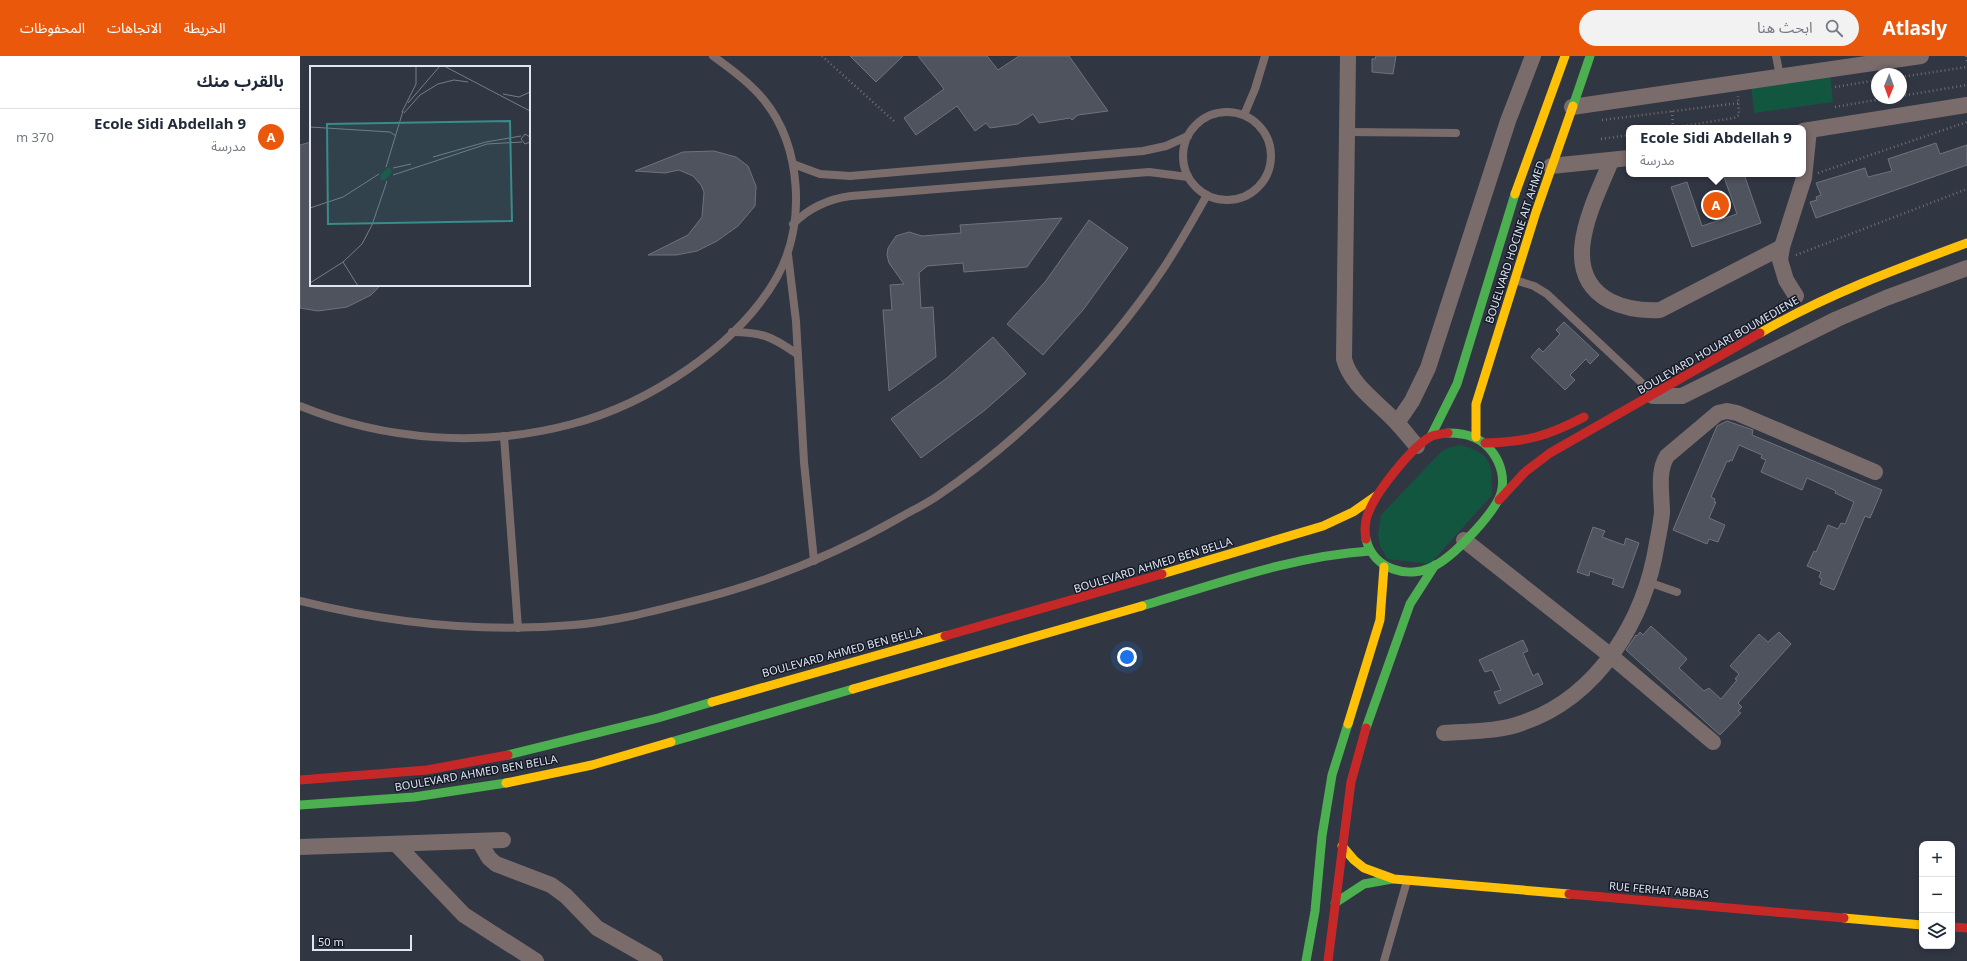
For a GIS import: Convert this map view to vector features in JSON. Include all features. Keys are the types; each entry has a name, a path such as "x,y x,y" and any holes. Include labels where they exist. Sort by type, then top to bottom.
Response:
{"main road":[{"path":"1431,436 1458,384 1507,218 1565,56"},
{"name":"BOUELVARD HOCINE AIT AHMED","path":"1476,437 1476,404 1514,280 1590,56"},
{"name":"BOULEVARD HOUARI BOUMEDIENE","path":"1499,500 1525,472 1645,387 1831,296 1881,274 1967,243"},
{"path":"1485,443 1519,442 1547,436 1594,411"},
{"path":"1328,961 1351,782 1364,733 1410,604 1435,565 1464,540 1492,511 1499,500 1502,487 1502,474 1498,461 1485,443 1476,437 1448,432 1431,436 1417,446 1376,496 1365,522 1365,535 1370,551 1384,567 1407,572 1421,571 1435,565"},
{"name":"BOULEVARD AHMED BEN BELLA","path":"300,780 360,777 456,764 514,754 658,718 772,684 1094,595 1323,526 1353,512 1376,496"},
{"name":"BOULEVARD AHMED BEN BELLA","path":"300,805 357,803 431,795 521,780 592,764 1297,561 1338,553 1370,551"},
{"path":"1306,961 1332,775 1380,620 1384,567"},
{"name":"RUE FERHAT ABBAS","path":"1342,846 1353,861 1363,868 1394,879"},
{"name":"RUE FERHAT ABBAS","path":"1336,903 1364,884 1394,879 1919,925"},
{"path":"1955,927 1967,928"}],"street":[{"path":"1348,56 1344,360 1346,370 1354,380 1397,423 1417,446"},
{"path":"1397,423 1412,401 1428,368 1508,120 1533,56"},
{"path":"1572,108 1738,82 1921,56"},
{"path":"1806,131 1967,105"},
{"path":"1552,166 1626,158"},
{"path":"1611,160 1585,230 1581,248 1583,266 1590,284 1603,297 1622,307 1643,311 1660,310 1781,254"},
{"path":"1797,296 1786,280 1781,254 1804,178"},
{"path":"1645,387 1677,397 1686,394 1837,319 1886,298 1967,268"},
{"path":"1444,733 1496,729 1522,723 1556,707 1580,690 1611,656 1631,624 1648,582 1662,514 1662,470 1665,460 1667,456 1718,414 1728,411 1737,412 1875,472"},
{"path":"1464,540 1611,656 1713,742"},
{"path":"300,847 503,840"},
{"path":"479,841 489,858 496,864 551,885 566,896 597,928 655,961"},
{"path":"396,844 464,915 536,961"}],"lane":[{"path":"300,406 360,427 395,434 431,438 504,436 535,432 573,424 610,412 659,388 698,362 732,332 766,294 777,277 788,254 796,213 793,164 782,132 765,101 737,74 713,56"},
{"path":"1244,115 1265,56"},
{"path":"1776,56 1780,76"},
{"path":"1228,112 1244,115 1259,125 1268,140 1271,157 1267,174 1257,188 1242,198 1224,200 1207,195 1188,177 1184,160 1184,152 1188,136 1198,123 1212,115 1228,112"},
{"path":"1348,132 1456,132"},
{"path":"793,164 820,174 850,176 1143,152 1166,146 1188,136"},
{"path":"793,225 807,212 823,202 851,196 1149,172 1188,177"},
{"path":"300,601 336,610 412,622 518,628 574,625 633,616 731,592 814,561 876,531 935,497 994,453 1047,408 1093,358 1154,281 1188,229 1207,195"},
{"path":"788,254 796,321 804,462 814,561"},
{"path":"1514,280 1534,286 1547,294 1645,387"},
{"path":"732,332 761,334 780,341 797,354"},
{"path":"504,436 518,628"},
{"path":"1648,582 1677,592"},
{"path":"1384,961 1408,880"}],"path":[{"path":"822,56 896,123"},
{"path":"1966,56 1967,62"},
{"path":"1907,76 1967,67"},
{"path":"1835,87 1871,81"},
{"path":"1691,125 1734,118 1738,115 1738,82"},
{"path":"1907,95 1967,85"},
{"path":"1835,106 1871,100"},
{"path":"1602,120 1672,110 1739,103"},
{"path":"1672,110 1673,125"},
{"path":"1804,178 1967,122"},
{"path":"1601,139 1626,135"},
{"path":"1781,254 1967,189"}],"green space":[{"path":"1830,73 1833,102 1754,113 1751,84"},
{"path":"1460,445 1471,448 1485,457 1491,468 1492,495 1430,564 1388,559 1380,546 1378,535 1381,515 1441,452 1448,448"}],"building":[{"path":"850,56 903,56 876,82"},
{"path":"918,56 987,56 998,70 1019,56 1069,56 1108,111 1078,115 1072,120 1070,118 1039,123 1033,114 1018,124 990,128 986,123 975,131 957,106 916,135 904,118 944,89"},
{"path":"1376,56 1396,56 1393,74 1372,72 1372,59 1375,59"},
{"path":"310,142 310,286 380,286 371,295 347,307 318,311 300,308 300,145"},
{"path":"1936,143 1940,154 1967,145 1967,165 1816,218 1810,202 1817,200 1816,197 1821,195 1816,183 1865,168 1868,177 1892,171 1888,159"},
{"path":"714,151 736,157 748,166 756,186 755,206 738,226 717,241 697,251 676,255 648,255 688,235 702,217 704,192 701,185 693,176 679,170 665,173 635,171 683,152"},
{"path":"1724,177 1745,177 1761,223 1692,247 1671,187 1687,182 1702,226 1737,214"},
{"path":"1062,218 1027,267 964,272 963,263 927,266 919,273 921,308 933,307 936,357 889,391 883,310 892,310 890,285 904,284 889,263 887,255 888,248 896,236 909,232 922,236 961,233 960,225"},
{"path":"1089,220 1128,248 1083,310 1043,355 1007,324 1045,282"},
{"path":"1564,322 1599,355 1590,364 1586,359 1570,375 1575,380 1565,390 1531,357 1539,348 1543,352 1560,334 1556,330"},
{"path":"993,337 1026,374 985,410 921,458 891,419 947,378"},
{"path":"1727,421 1753,430 1752,435 1882,490 1870,518 1865,516 1834,590 1820,584 1822,579 1819,577 1821,572 1807,566 1814,551 1816,552 1828,525 1838,529 1841,523 1845,524 1854,502 1835,493 1836,491 1807,478 1802,490 1761,472 1766,460 1761,458 1762,455 1739,445 1732,461 1727,461 1711,497 1715,499 1714,502 1716,502 1709,518 1725,525 1718,542 1709,539 1707,544 1673,530 1717,426"},
{"path":"1593,527 1605,531 1602,537 1624,545 1626,538 1639,543 1623,588 1612,584 1614,579 1590,571 1589,576 1577,572"},
{"path":"1651,626 1687,659 1679,668 1704,691 1709,688 1721,699 1737,680 1735,679 1739,674 1730,666 1759,634 1768,642 1779,632 1791,644 1738,703 1742,707 1738,711 1741,713 1720,735 1626,650 1636,635 1637,636 1640,632 1643,635"},
{"path":"1523,640 1528,651 1523,653 1533,676 1538,673 1543,684 1499,704 1494,692 1501,690 1492,670 1485,672 1479,660"}],"traffic: fast":[{"path":"1573,106 1590,56"},
{"path":"1431,436 1457,384 1515,194"},
{"path":"1366,539 1376,558 1393,569 1403,572 1424,570 1434,566 1452,554 1491,512 1501,493 1503,482 1502,472 1496,457 1489,448 1479,440 1467,435 1448,433"},
{"path":"1142,606 1227,580 1283,565 1341,554 1370,551"},
{"path":"1366,728 1410,604 1435,565"},
{"path":"671,742 853,689"},
{"path":"508,755 658,718 712,702"},
{"path":"1306,961 1315,911 1322,836 1332,775 1348,724"},
{"path":"300,805 414,797 506,783"},
{"path":"1335,903 1364,884 1392,879"}],"traffic: slow":[{"path":"1515,194 1565,56"},
{"path":"1476,437 1476,404 1536,212 1573,106"},
{"path":"1760,333 1785,319 1836,295 1888,273 1967,243"},
{"path":"1162,574 1323,526 1353,512 1376,496"},
{"path":"1348,724 1380,620 1384,567"},
{"path":"853,689 1142,606"},
{"path":"712,702 945,636"},
{"path":"506,783 592,765 671,742"},
{"path":"1342,846 1354,860 1364,868 1394,879 1569,894"},
{"path":"1844,918 1919,925"}],"traffic: jam":[{"path":"1499,500 1525,472 1550,453 1760,333"},
{"path":"1485,443 1513,441 1536,437 1559,429 1584,417"},
{"path":"1366,539 1365,524 1368,513 1380,491 1396,470 1414,450 1430,437 1448,433"},
{"path":"945,636 1162,574"},
{"path":"1328,961 1351,782 1366,728"},
{"path":"300,780 427,770 508,755"},
{"path":"1569,894 1844,918"},
{"path":"1955,927 1967,928"}],"place":[{"name":"Ecole Sidi Abdellah 9","path":"1716,205"}]}
